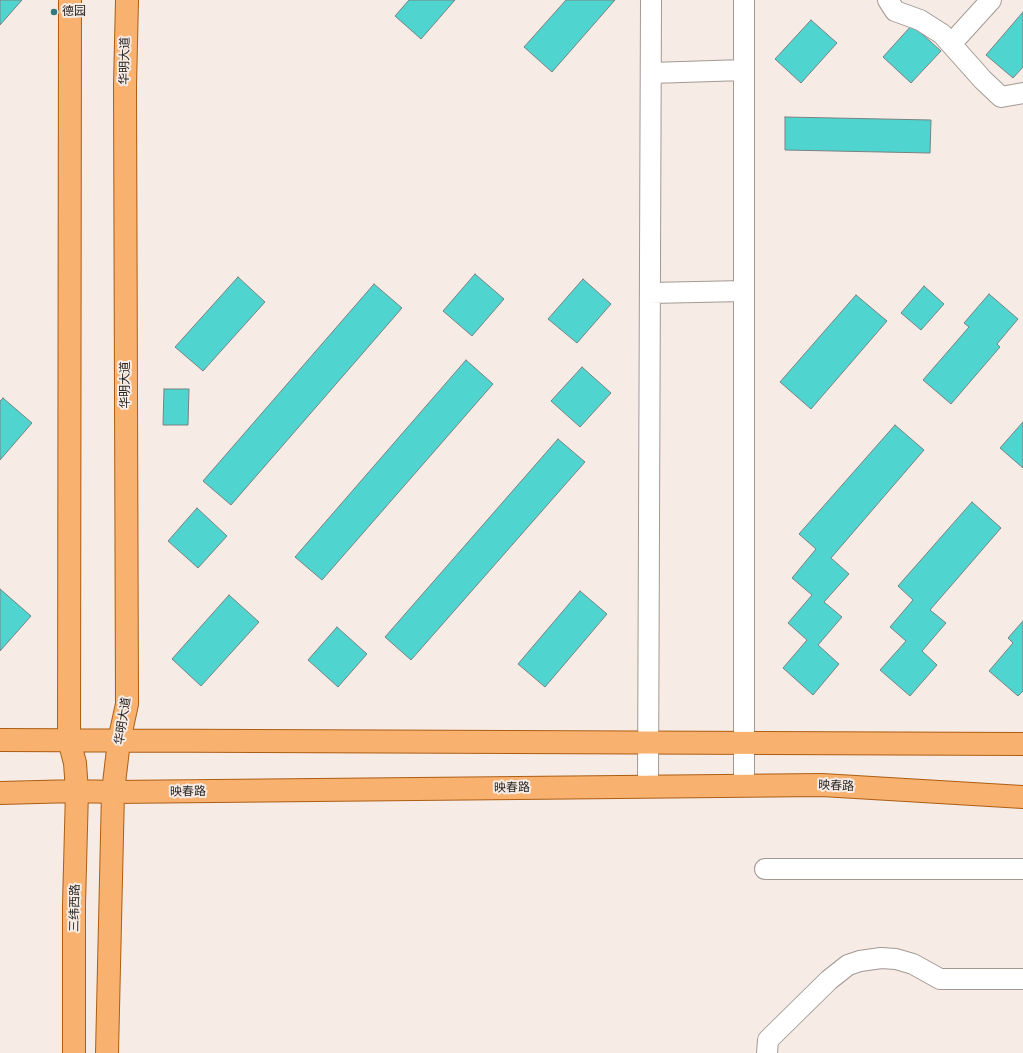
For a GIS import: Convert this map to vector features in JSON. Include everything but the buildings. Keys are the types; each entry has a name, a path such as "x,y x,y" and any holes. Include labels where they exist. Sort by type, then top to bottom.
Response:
{"main road":[{"path":"69,740 70,0"},
{"name":"华明大道","path":"113,792 119,741 127,704 126,0"},
{"path":"0,740 1023,744"},
{"name":"三纬西路","path":"69,740 75,763 77,791 74,904 74,1053"},
{"name":"映春路","path":"0,793 77,791 113,792 822,785 1023,797"},
{"path":"107,1053 113,792"}],"street":[{"path":"648,787 651,0"},
{"path":"744,0 744,786"},
{"path":"888,0 895,11 920,20 942,34 983,80 1001,97 1023,94"},
{"path":"951,44 990,0"},
{"path":"651,73 744,70"},
{"path":"650,294 744,291"},
{"path":"765,869 1023,869"},
{"path":"768,1053 768,1040 830,980 848,965 860,961 881,958 896,959 913,964 940,979 1023,979"}],"place":[{"name":"德园","path":"54,12"}]}
